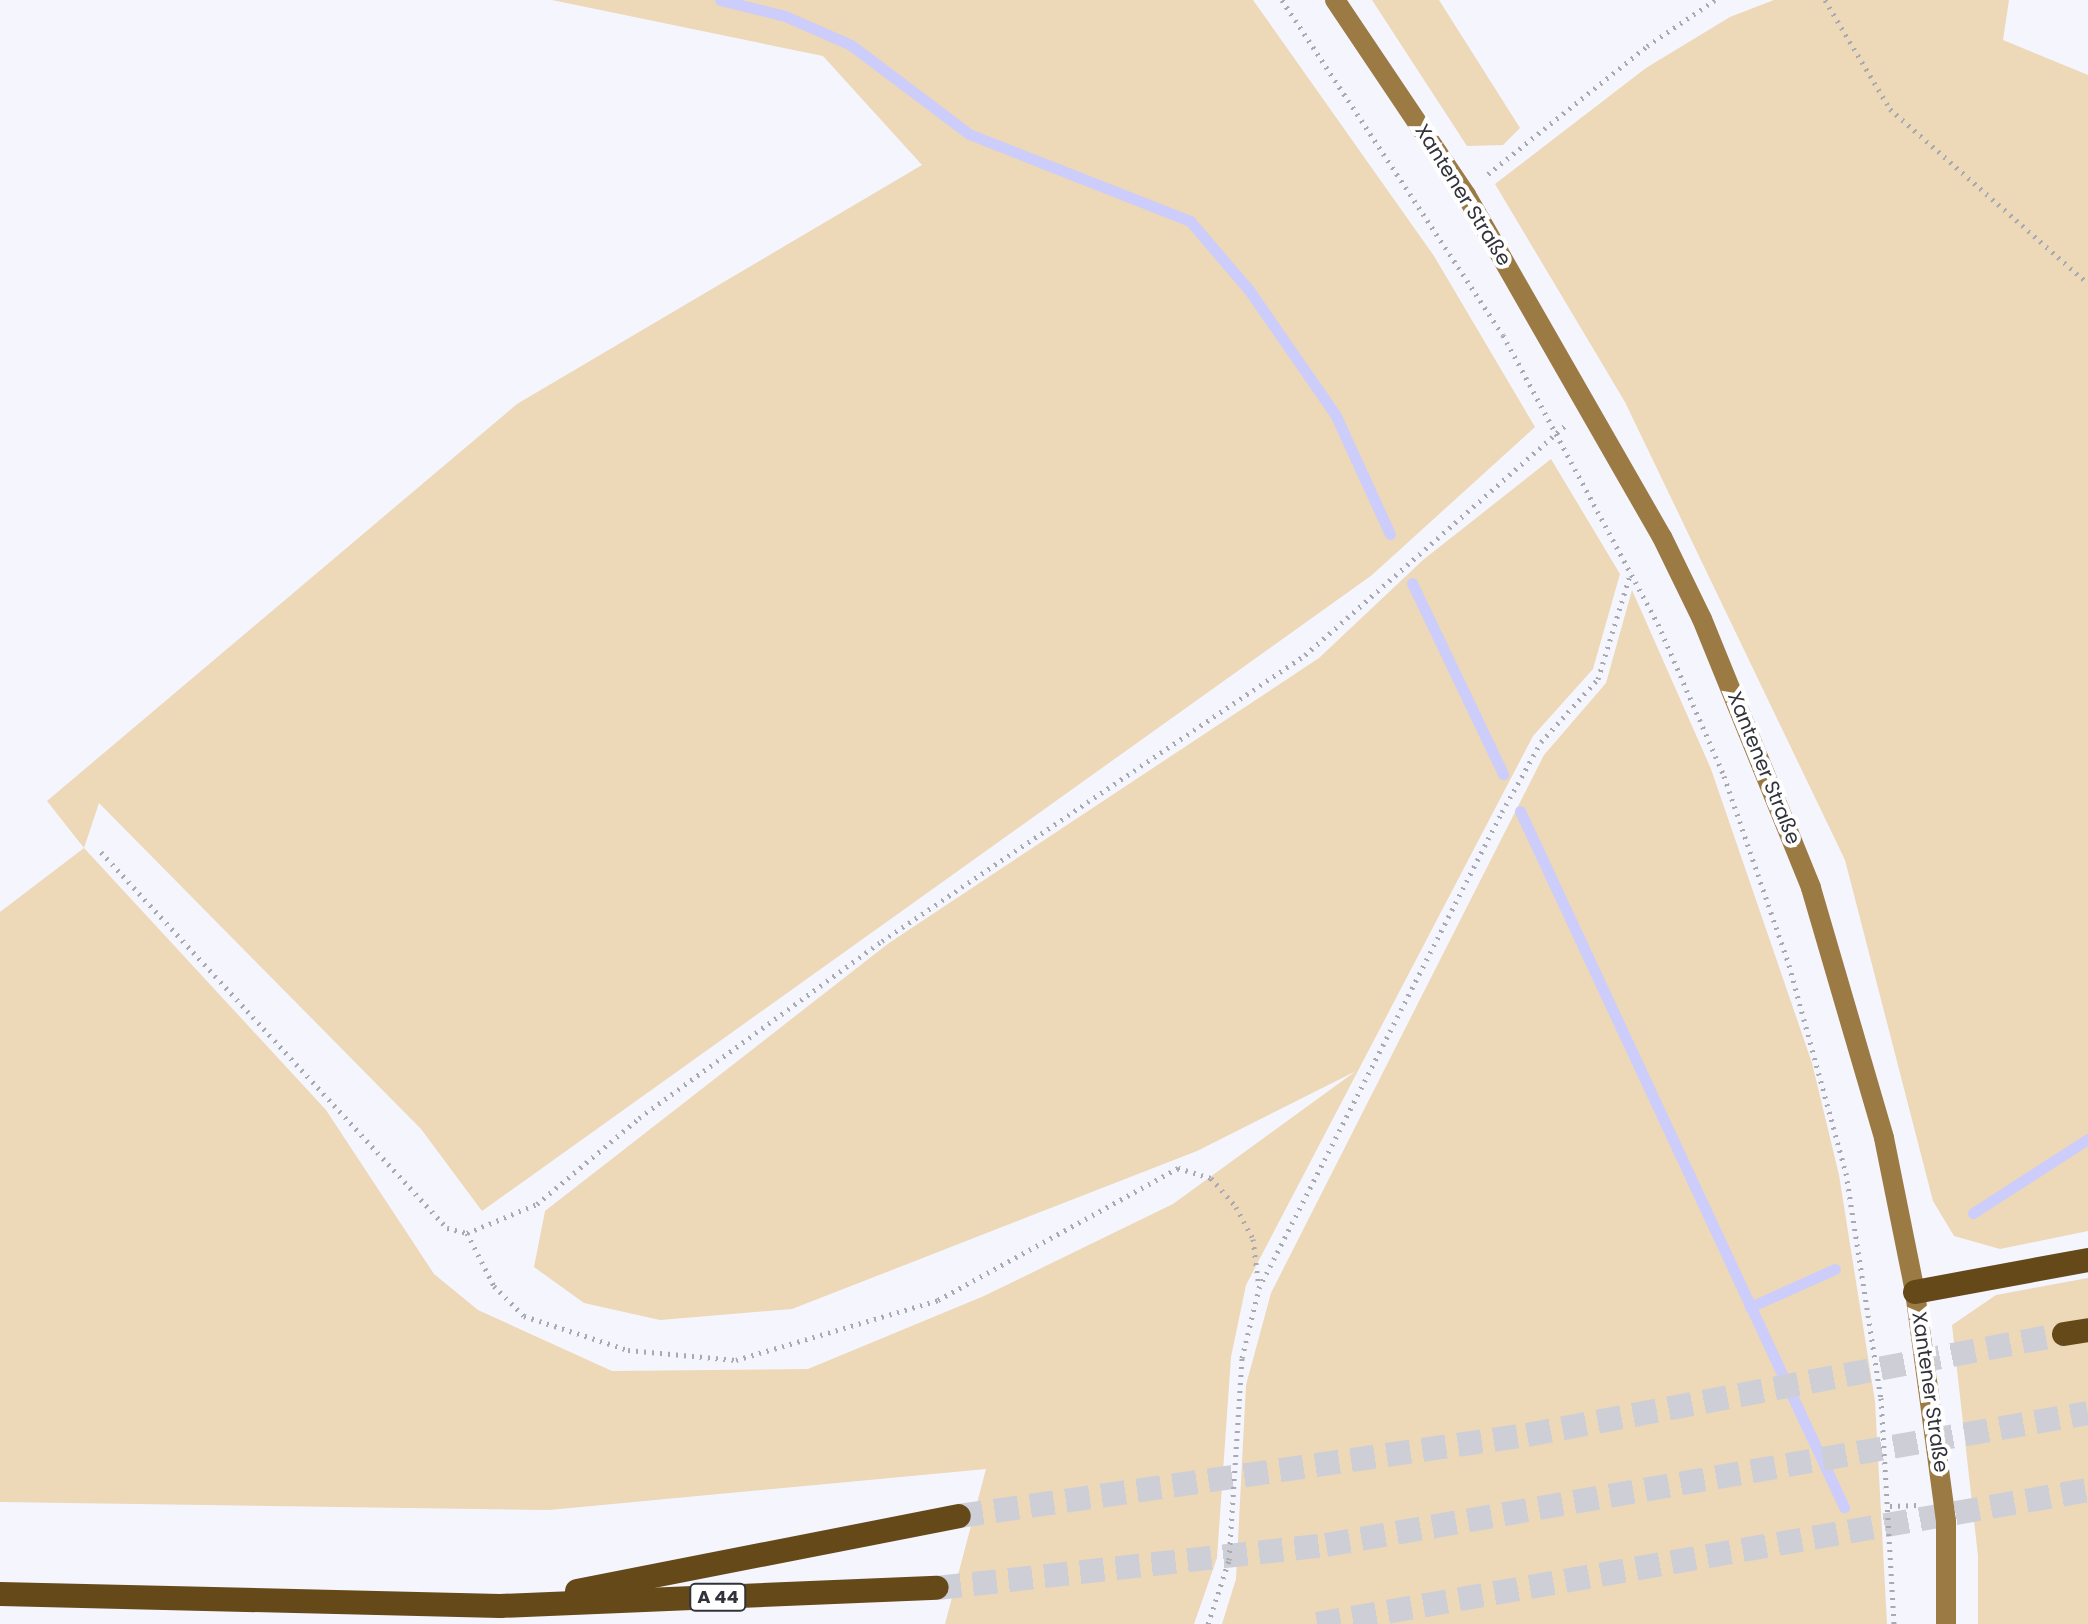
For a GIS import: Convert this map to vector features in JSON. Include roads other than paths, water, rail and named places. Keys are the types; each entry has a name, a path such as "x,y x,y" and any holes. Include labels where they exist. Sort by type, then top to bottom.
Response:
{"highway":[{"path":"1915,1292 2088,1260"},
{"path":"500,1606 959,1516"},
{"name":"A 44","path":"0,1594 500,1606 937,1588"}],"main road":[{"name":"Xantener Straße","path":"1335,0 1466,195 1662,537 1770,778 1846,994 1915,1292 1946,1521 1946,1624"}],"waterway":[{"path":"720,0 785,16 851,45 969,134 1190,221 1249,290 1335,414 1390,534"},
{"path":"1412,583 1503,774"},
{"path":"1520,811 1844,1507"},
{"path":"1973,1213 2088,1139"},
{"path":"1750,1307 1835,1269"}],"tunnel":[{"path":"959,1516 1527,1435 2064,1334"},
{"path":"937,1588 1326,1545 2088,1413"},
{"path":"1317,1624 2088,1490"}]}
